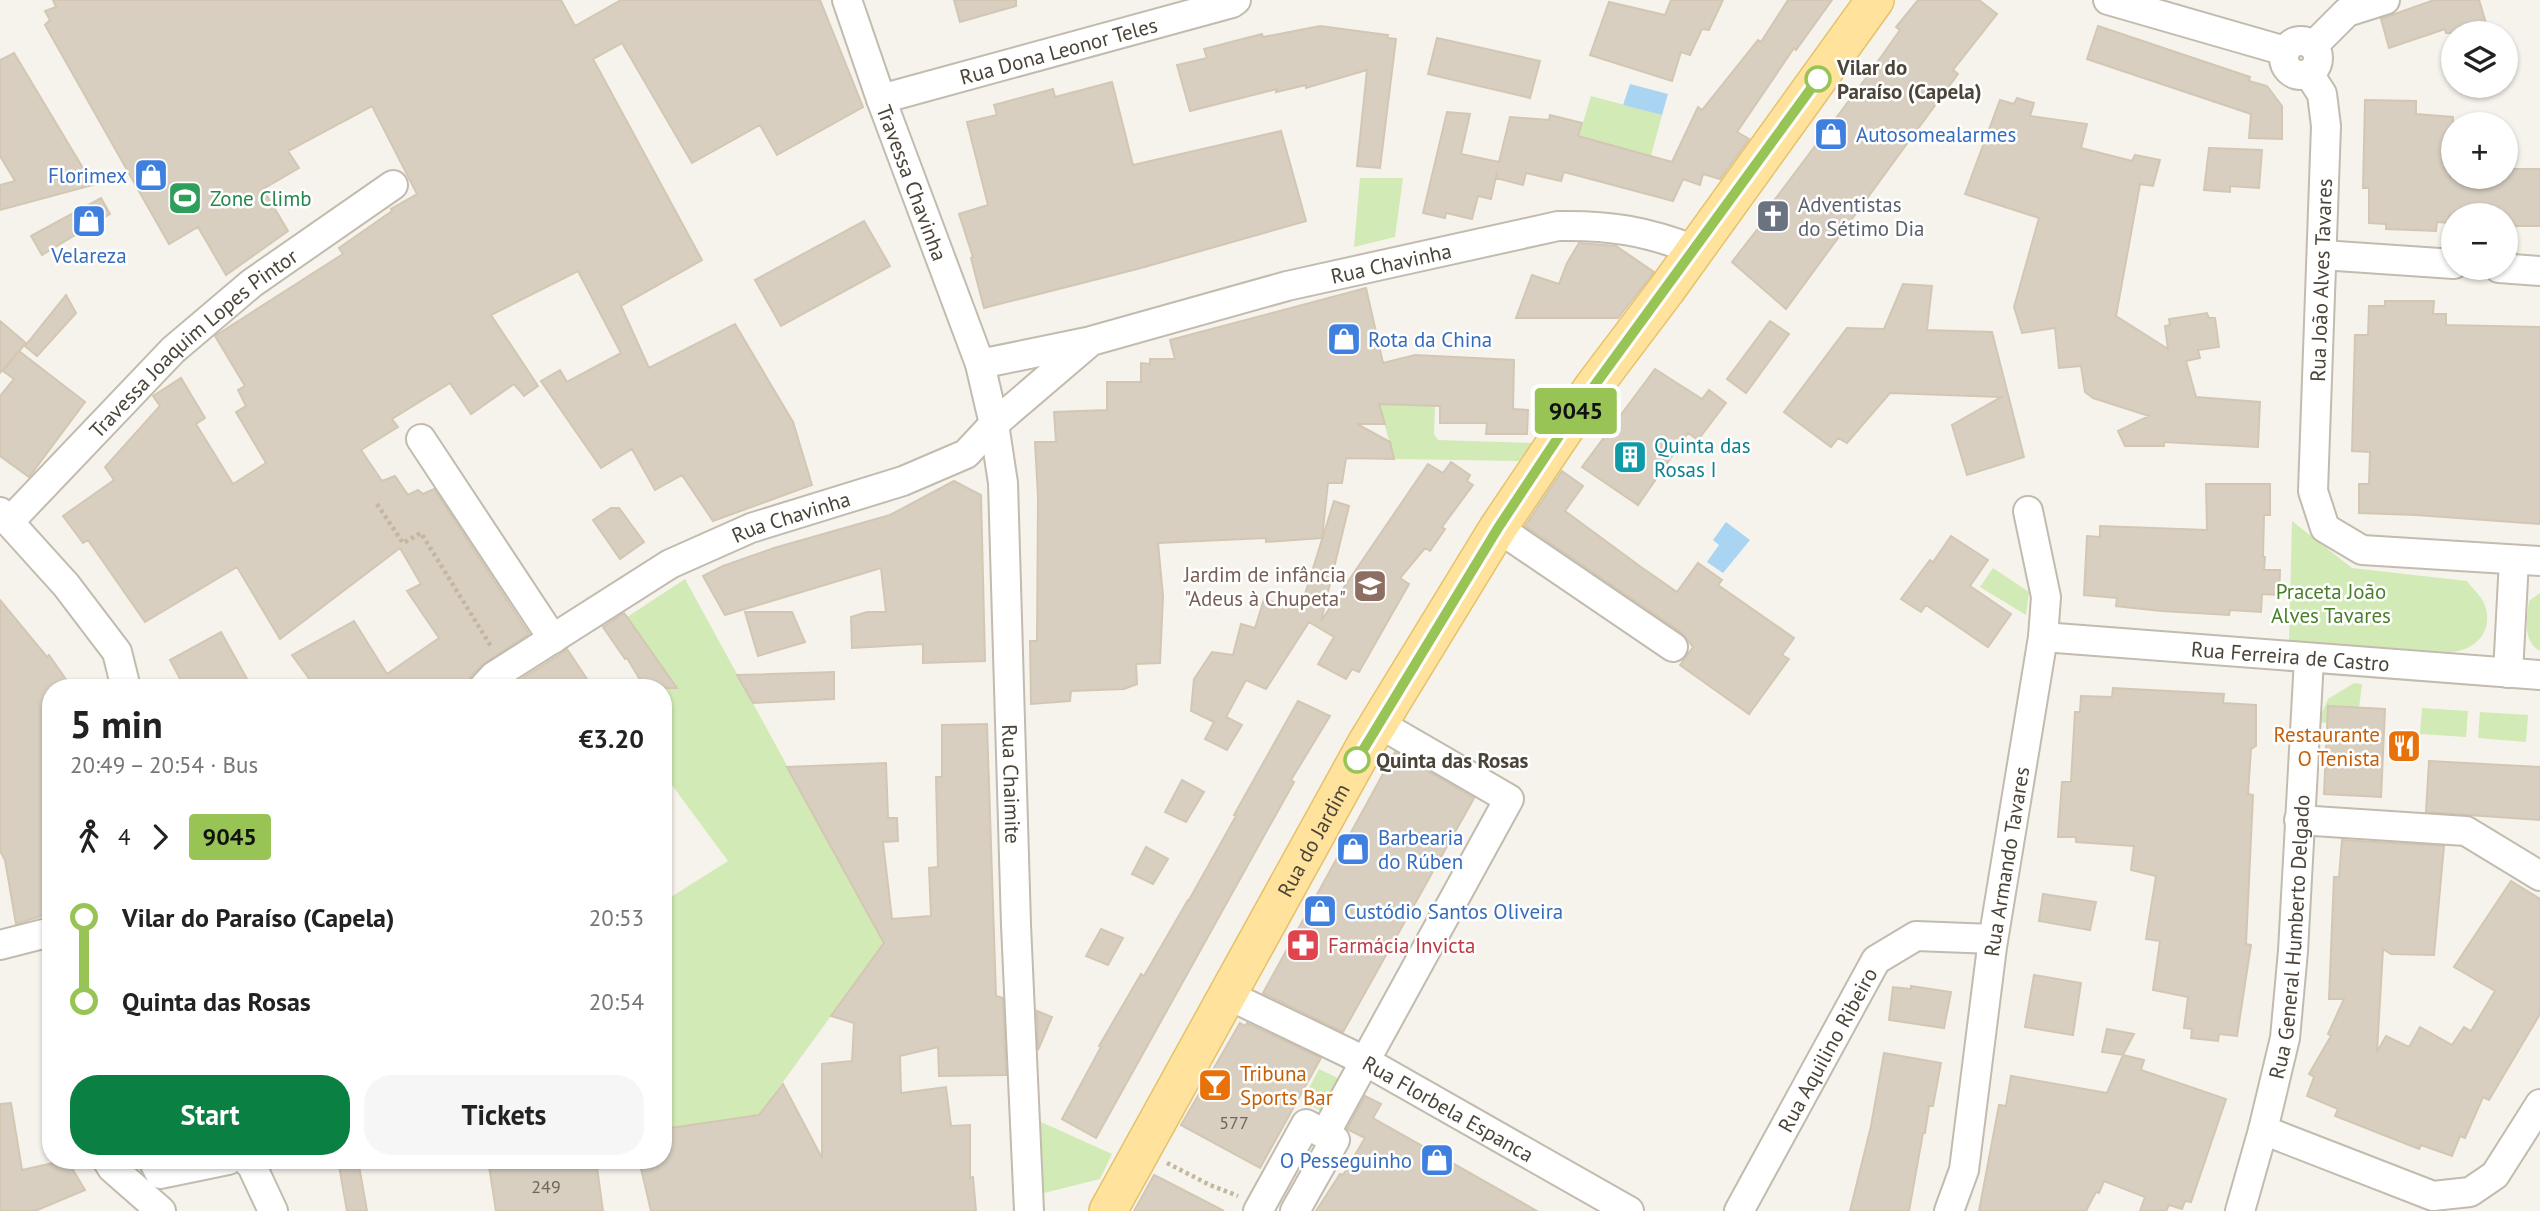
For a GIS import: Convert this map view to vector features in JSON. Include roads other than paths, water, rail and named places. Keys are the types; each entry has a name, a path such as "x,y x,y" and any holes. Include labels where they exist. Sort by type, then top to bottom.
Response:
{"main road":[{"name":"Rua do Jardim","path":"1107,1210 1378,723 1498,528 1583,400 1875,0"}],"street":[{"name":"Travessa Chavinha","path":"848,0 881,99 980,364"},
{"name":"Rua Dona Leonor Teles","path":"881,99 1236,0"},
{"path":"2108,0 2285,51"},
{"path":"2313,46 2347,12 2385,0"},
{"path":"2303,41 2313,46 2318,55 2317,66 2309,74 2299,76 2289,71 2284,62 2285,51 2292,43 2303,41"},
{"name":"Rua João Alves Tavares","path":"2309,74 2322,94 2326,126 2313,491 2325,528 2362,550 2527,561"},
{"name":"Travessa Joaquim Lopes Pintor","path":"5,517 173,350 252,283 393,186"},
{"name":"Rua Chavinha","path":"980,364 1091,341 1287,286 1558,226 1599,225 1639,232 1695,250"},
{"path":"2322,255 2441,263"},
{"path":"2518,269 2540,271"},
{"name":"Rua Chavinha","path":"494,679 670,564 751,528 904,481 966,454 994,424 1091,341"},
{"name":"Rua Chaimite","path":"980,364 994,424 1003,483 1016,925 1030,1209"},
{"path":"421,439 552,639"},
{"name":"Rua Armando Tavares","path":"1949,1211 1964,1170 1993,939 2043,637 2046,597 2028,511"},
{"path":"5,517 66,585 117,652 124,679"},
{"path":"1498,528 1673,647"},
{"path":"2508,673 2527,561"},
{"name":"Rua Ferreira de Castro","path":"2043,637 2540,675"},
{"name":"Rua General Humberto Delgado","path":"2240,1211 2285,1038 2293,951 2309,659"},
{"path":"1325,1134 1508,799 1378,723"},
{"path":"2299,820 2466,831 2540,876"},
{"path":"0,945 42,934"},
{"name":"Rua Aquilino Ribeiro","path":"1739,1211 1876,960 1916,936 1993,939"},
{"name":"Rua Florbela Espanca","path":"1228,995 1365,1061 1629,1211"},
{"path":"2263,1130 2433,1196 2470,1192 2495,1175 2540,1104"},
{"path":"1250,1204 1306,1124 1335,1140 1296,1211"},
{"path":"121,1169 160,1211"},
{"path":"158,1169 160,1174 195,1169"},
{"path":"249,1169 273,1211"}],"water":[{"path":"1630,84 1668,94 1662,115 1623,105"},
{"path":"1726,522 1750,540 1723,573 1707,562 1719,545 1713,540"}],"place":[{"name":"Vilar do Paraíso (Capela)","path":"1818,79"},
{"name":"Autosomealarmes","path":"1831,134"},
{"name":"Florimex","path":"151,175"},
{"name":"Zone Climb","path":"185,198"},
{"name":"Adventistas do Sétimo Dia","path":"1773,216"},
{"name":"Velareza","path":"89,221"},
{"name":"Rota da China","path":"1344,339"},
{"name":"Quinta das Rosas I","path":"1630,457"},
{"name":"Jardim de infância \"Adeus à Chupeta\"","path":"1370,586"},
{"name":"Restaurante O Tenista","path":"2404,746"},
{"name":"Quinta das Rosas","path":"1357,760"},
{"name":"Barbearia do Rúben","path":"1353,849"},
{"name":"Custódio Santos Oliveira","path":"1320,911"},
{"name":"Farmácia Invicta","path":"1303,945"},
{"name":"Tribuna Sports Bar","path":"1215,1085"},
{"name":"O Pesseguinho","path":"1437,1160"}],"park label":[{"name":"Praceta João Alves Tavares","path":"2331,603"}]}
